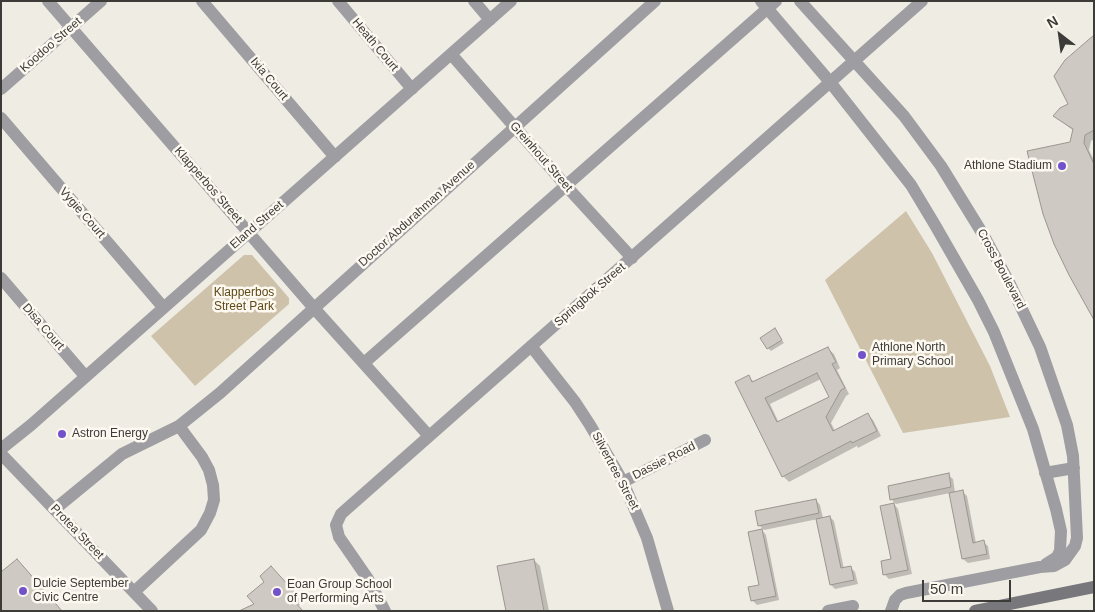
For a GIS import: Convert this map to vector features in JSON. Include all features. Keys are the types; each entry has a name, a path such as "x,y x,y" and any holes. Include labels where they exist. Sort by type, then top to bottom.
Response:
{"main road":[{"path":"975,611 1094,587"}],"street":[{"name":"Klapperbos Street","path":"48,1 314,307 429,436"},
{"name":"Koodoo Street","path":"1,89 101,1"},
{"name":"Ixia Court","path":"202,1 335,158"},
{"name":"Heath Court","path":"338,1 412,89"},
{"path":"474,1 490,20"},
{"name":"Eland Street","path":"1,448 31,425 512,1"},
{"name":"Doctor Abdurahman Avenue","path":"55,509 122,454 179,426 220,393 654,1"},
{"name":"Cross Boulevard","path":"800,1 904,116 941,166 993,252 1036,340 1053,382 1067,425 1074,468 1077,538 1070,554 1060,563 1054,566 1040,567 906,593 900,595 895,600 891,611"},
{"name":"Springbok Street","path":"385,611 368,578 339,537 336,525 340,514 346,507 632,258 922,1"},
{"path":"364,363 566,186 768,4"},
{"name":"Cross Boulevard","path":"768,4 911,185 978,300 994,332 1033,429 1056,509 1062,540 1060,551 1057,557 1040,567"},
{"name":"Greinhout Street","path":"452,54 566,186 632,258"},
{"name":"Vygie Court","path":"1,118 163,308"},
{"name":"Disa Court","path":"1,278 85,376"},
{"name":"Silvertree Street","path":"531,346 585,417 623,482 647,538 668,611"},
{"path":"134,592 201,530 210,514 214,500 209,470 202,457 179,426"},
{"name":"Dassie Road","path":"623,482 705,440"},
{"name":"Protea Street","path":"1,454 152,611"},
{"path":"1045,473 1074,468"},
{"path":"828,611 853,606"}],"green space":[{"path":"906,211 932,253 990,366 1010,417 903,433 825,280"},
{"name":"Klapperbos Street Park","path":"244,255 252,255 289,298 289,304 195,386 151,336"}],"building":[{"name":"Athlone Stadium","path":"1094,35 1094,130 1085,135 1084,143 1094,164 1094,320 1054,244 1043,214 1027,151 1070,142 1073,129 1053,116 1060,108 1068,104 1054,76 1065,60"},
{"path":"775,328 782,340 767,349 760,338"},
{"path":"828,347 836,362 832,364 845,388 841,390 826,417 833,431 868,413 877,431 852,443 851,441 782,477 735,382 749,375 752,382","holes":["817,373 829,397 777,422 765,398"]},
{"path":"949,473 951,487 890,500 888,486"},
{"path":"963,490 973,543 984,540 987,554 962,559 949,493"},
{"path":"816,499 819,513 758,526 755,511"},
{"path":"894,503 908,570 883,575 881,561 891,559 880,506"},
{"path":"830,516 841,568 851,566 854,580 830,585 816,519"},
{"path":"762,529 776,596 751,601 748,587 759,585 748,532"},
{"name":"Dulcie September Civic Centre","path":"17,559 62,611 1,611 1,572"},
{"path":"534,559 544,611 506,611 497,566"},
{"path":"271,566 299,597 294,601 303,611 239,611 254,604 247,596 264,582 260,576"}],"place":[{"name":"Athlone Stadium","path":"1062,166"},
{"name":"Athlone North Primary School","path":"862,355"},
{"name":"Astron Energy","path":"62,434"},
{"name":"Dulcie September Civic Centre","path":"23,591"},
{"name":"Eoan Group School of Performing Arts","path":"277,592"}]}
